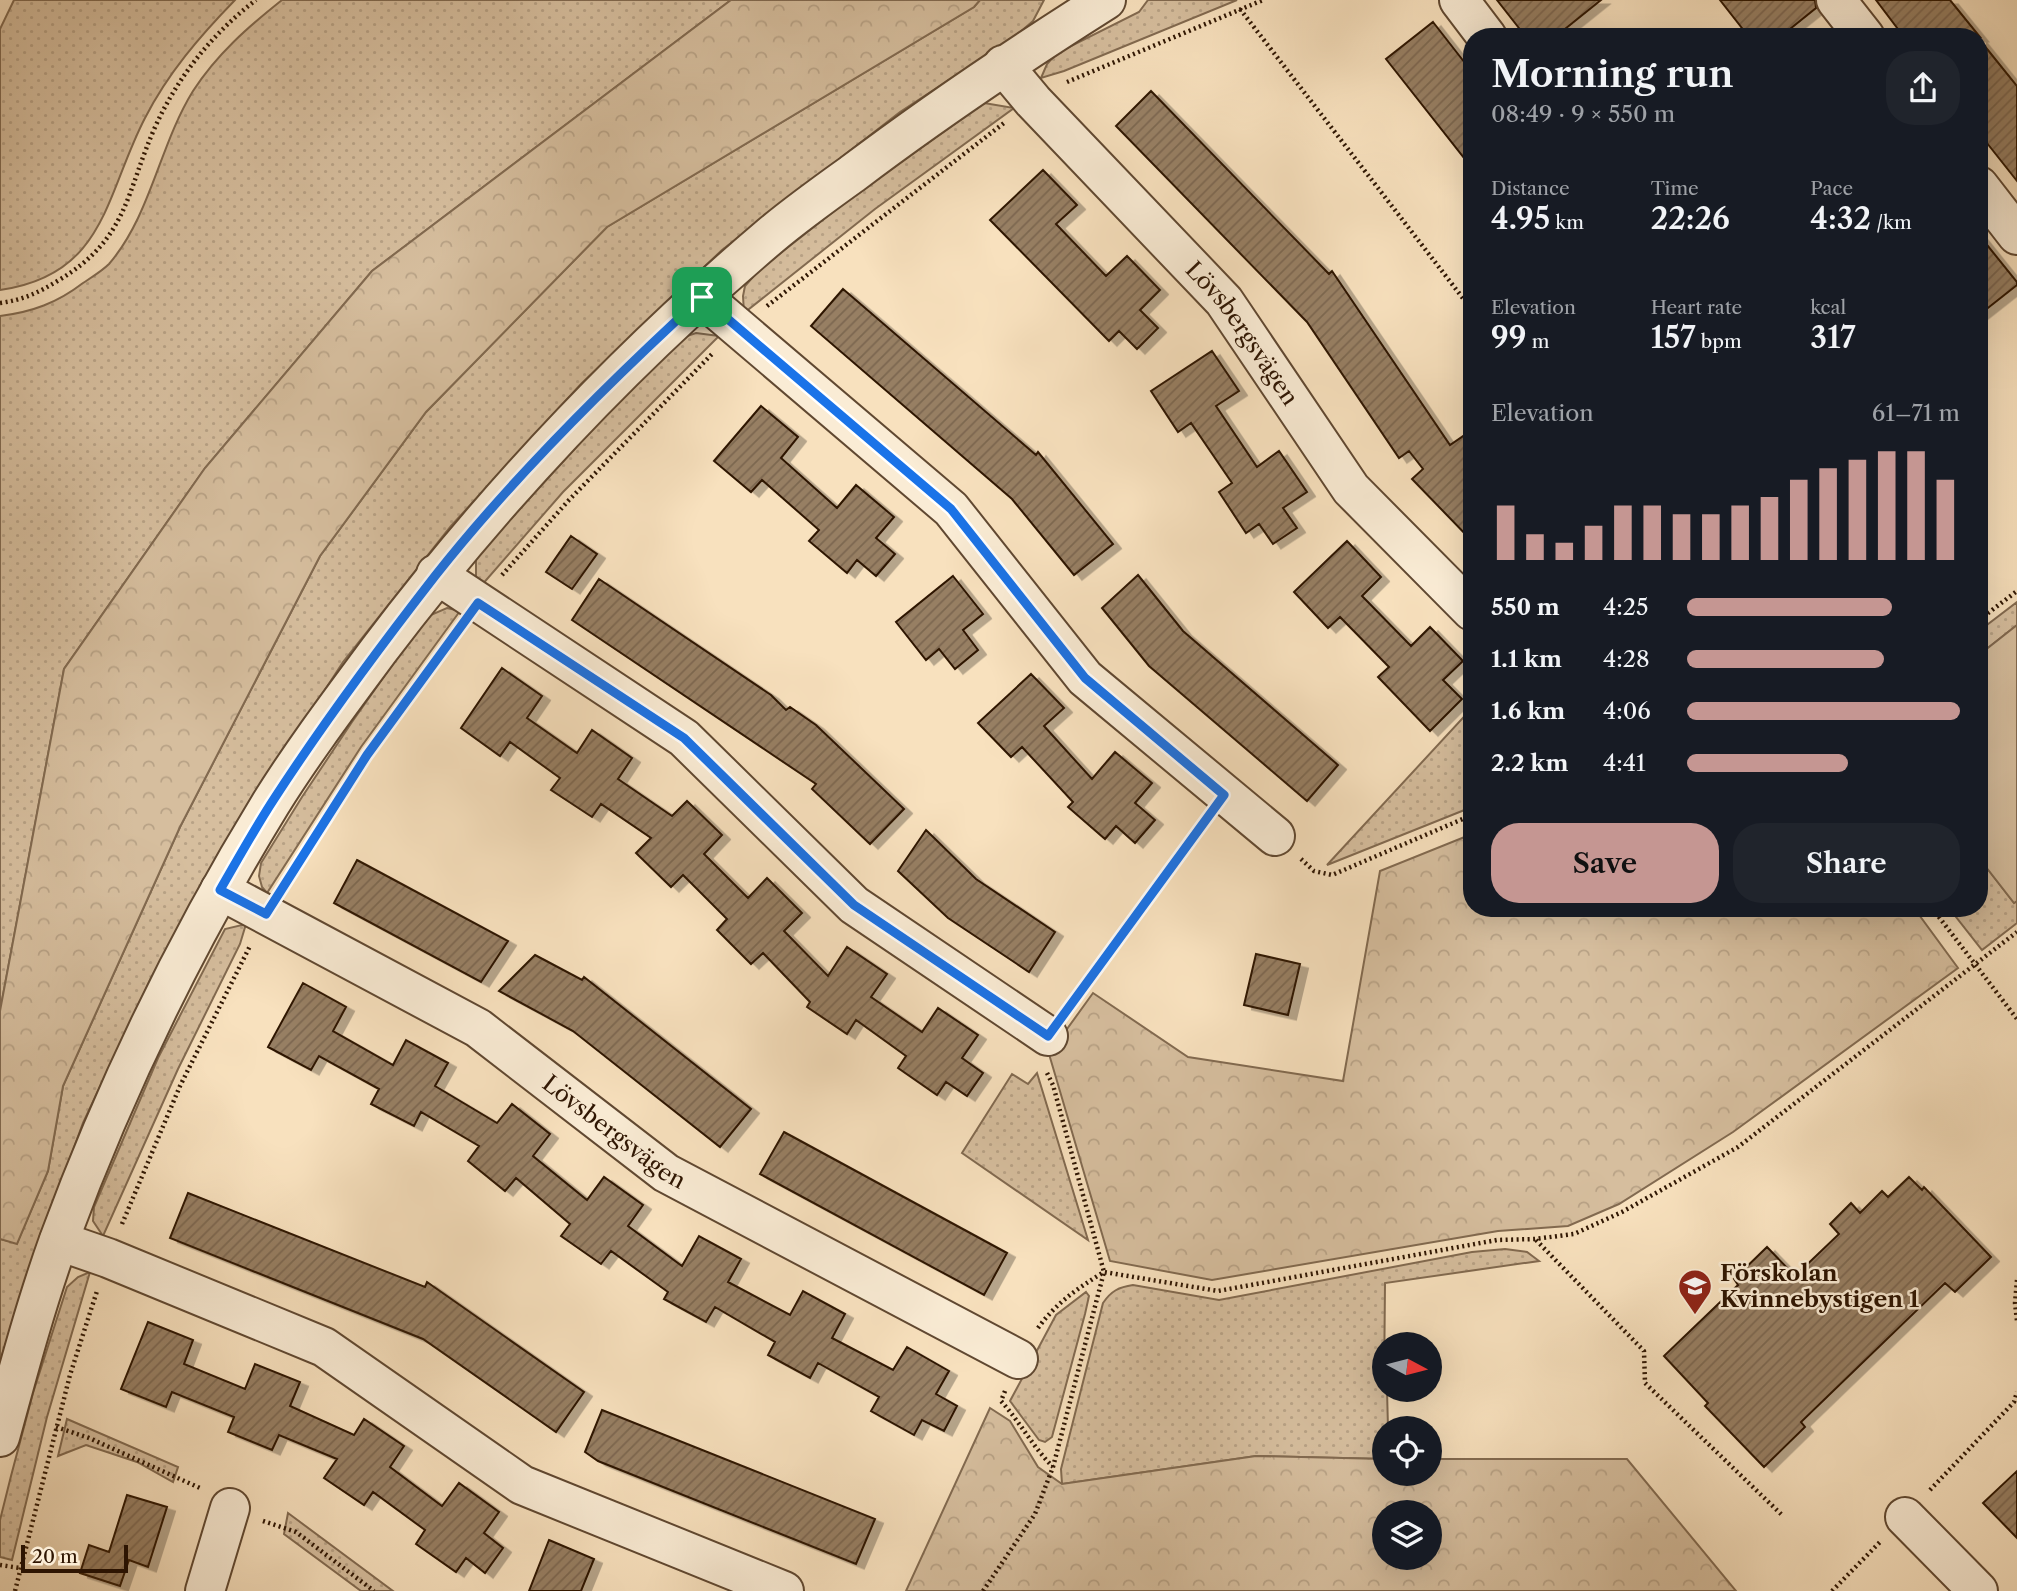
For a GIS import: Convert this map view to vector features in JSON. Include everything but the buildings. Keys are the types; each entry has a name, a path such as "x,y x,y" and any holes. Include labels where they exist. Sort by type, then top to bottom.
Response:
{"street":[{"path":"0,1437 27,1339 59,1241 138,1052 220,890 273,800 335,709 436,574 556,440 638,356 772,234 914,127 1003,65 1107,0"},
{"path":"1459,0 1480,28"},
{"path":"1836,0 1858,28"},
{"name":"Lövsbergsvägen","path":"1003,65 1033,101 1224,301 1351,489 1463,602"},
{"path":"1988,198 2017,235"},
{"path":"702,297 951,509 1085,678 1275,836"},
{"path":"436,574 684,738 854,905 1048,1036"},
{"name":"Lövsbergsvägen","path":"220,890 478,1028 666,1173 1018,1359"},
{"path":"59,1241 108,1258 324,1347 523,1485 784,1591"},
{"path":"205,1591 230,1508"},
{"path":"1905,1517 1978,1591"}],"path":[{"path":"0,303 19,301 42,290 95,254 115,228 156,125 179,83 208,42 256,0"},
{"path":"15,1591 70,1375 108,1258 180,1086 266,914 367,755 478,603 578,491 738,329 1033,101 1072,79 1263,0"},
{"path":"1240,9 1463,298"},
{"path":"1988,613 2017,591"},
{"path":"983,1591 1035,1514 1053,1467 1104,1272 1041,1050 1048,1036 1224,795"},
{"path":"1275,836 1314,871 1332,875 1463,819"},
{"path":"1939,917 2017,1019"},
{"path":"1104,1272 1218,1291 1497,1240 1574,1234 1622,1212 1738,1147 2017,932"},
{"path":"1535,1239 1644,1351 1645,1382 1783,1516"},
{"path":"2017,1280 2017,1321"},
{"path":"0,1565 20,1569"}],"green space":[{"path":"14,0 235,0 209,27 154,101 97,227 82,249 62,268 35,281 0,290 0,29"},
{"path":"282,0 731,0 372,271 205,468 64,669 0,1011 0,316 23,312 54,301 109,264 135,224 171,134 193,91 212,65 234,42"},
{"path":"731,0 980,0 974,7 607,227 426,412 320,556 180,827 63,1086 48,1171 17,1244 0,1239 0,1011 64,669 205,468 372,271"},
{"path":"980,0 1044,0 1033,21 1013,38 900,112 722,250 581,384 451,526 343,662 217,856 151,978 83,1123 0,1361 0,1239 17,1243 48,1171 63,1086 180,827 320,556 426,412 607,227 974,7"},
{"path":"1148,0 1237,0 1041,78 1047,64 1057,53 1139,12"},
{"path":"984,103 1014,108 875,209 744,313 745,286 759,270 852,197"},
{"path":"696,333 719,336 563,492 481,586 476,577 476,557 592,430 684,337"},
{"path":"2017,602 2017,625 1988,648 1988,624"},
{"path":"447,608 460,611 361,747 267,893 259,876 261,863 302,797 426,617"},
{"path":"2017,625 2017,901 2014,903 1988,870 1988,648"},
{"path":"1463,718 1463,811 1327,865"},
{"path":"1463,838 1463,917 1921,917 1958,968 1733,1132 1619,1204 1568,1226 1498,1231 1212,1280 1110,1261 1049,1054 1093,993 1188,1057 1343,1081 1380,871"},
{"path":"1988,870 2014,903 2017,901 2017,923 1982,950 1956,917 1988,917"},
{"path":"246,924 240,944 178,1069 103,1236 93,1221 94,1207 158,1058 225,929"},
{"path":"1037,1073 1088,1240 962,1153 1012,1074 1028,1084"},
{"path":"1505,1249 1527,1252 1539,1261 1385,1283 1385,1332 1372,1332 1372,1402 1387,1402 1388,1416 1372,1416 1372,1459 1256,1456 1062,1484 1061,1469 1103,1303 1116,1290 1133,1285 1219,1300 1472,1252"},
{"path":"90,1272 47,1417 12,1560 0,1557 0,1520 33,1393 67,1287 78,1277"},
{"path":"1086,1292 1089,1296 1085,1314 1052,1437 1045,1442 1039,1440 1010,1401 1056,1315"},
{"path":"990,1408 1010,1421 1038,1467 1062,1484 1256,1456 1372,1459 1372,1486 1442,1486 1442,1459 1627,1459 1736,1591 906,1591"},
{"path":"67,1419 178,1467 173,1482 137,1462 86,1445 58,1456"},
{"path":"288,1513 393,1591 361,1591 284,1534"}],"place":[{"name":"Förskolan Kvinnebystigen 1","path":"1695,1316"}],"route":[{"path":"702,297 951,509 1085,678 1224,795 1048,1036 854,905 684,738 478,603 367,755 266,914 220,890 273,800 335,709 436,574 556,440 638,356 702,297"}]}
